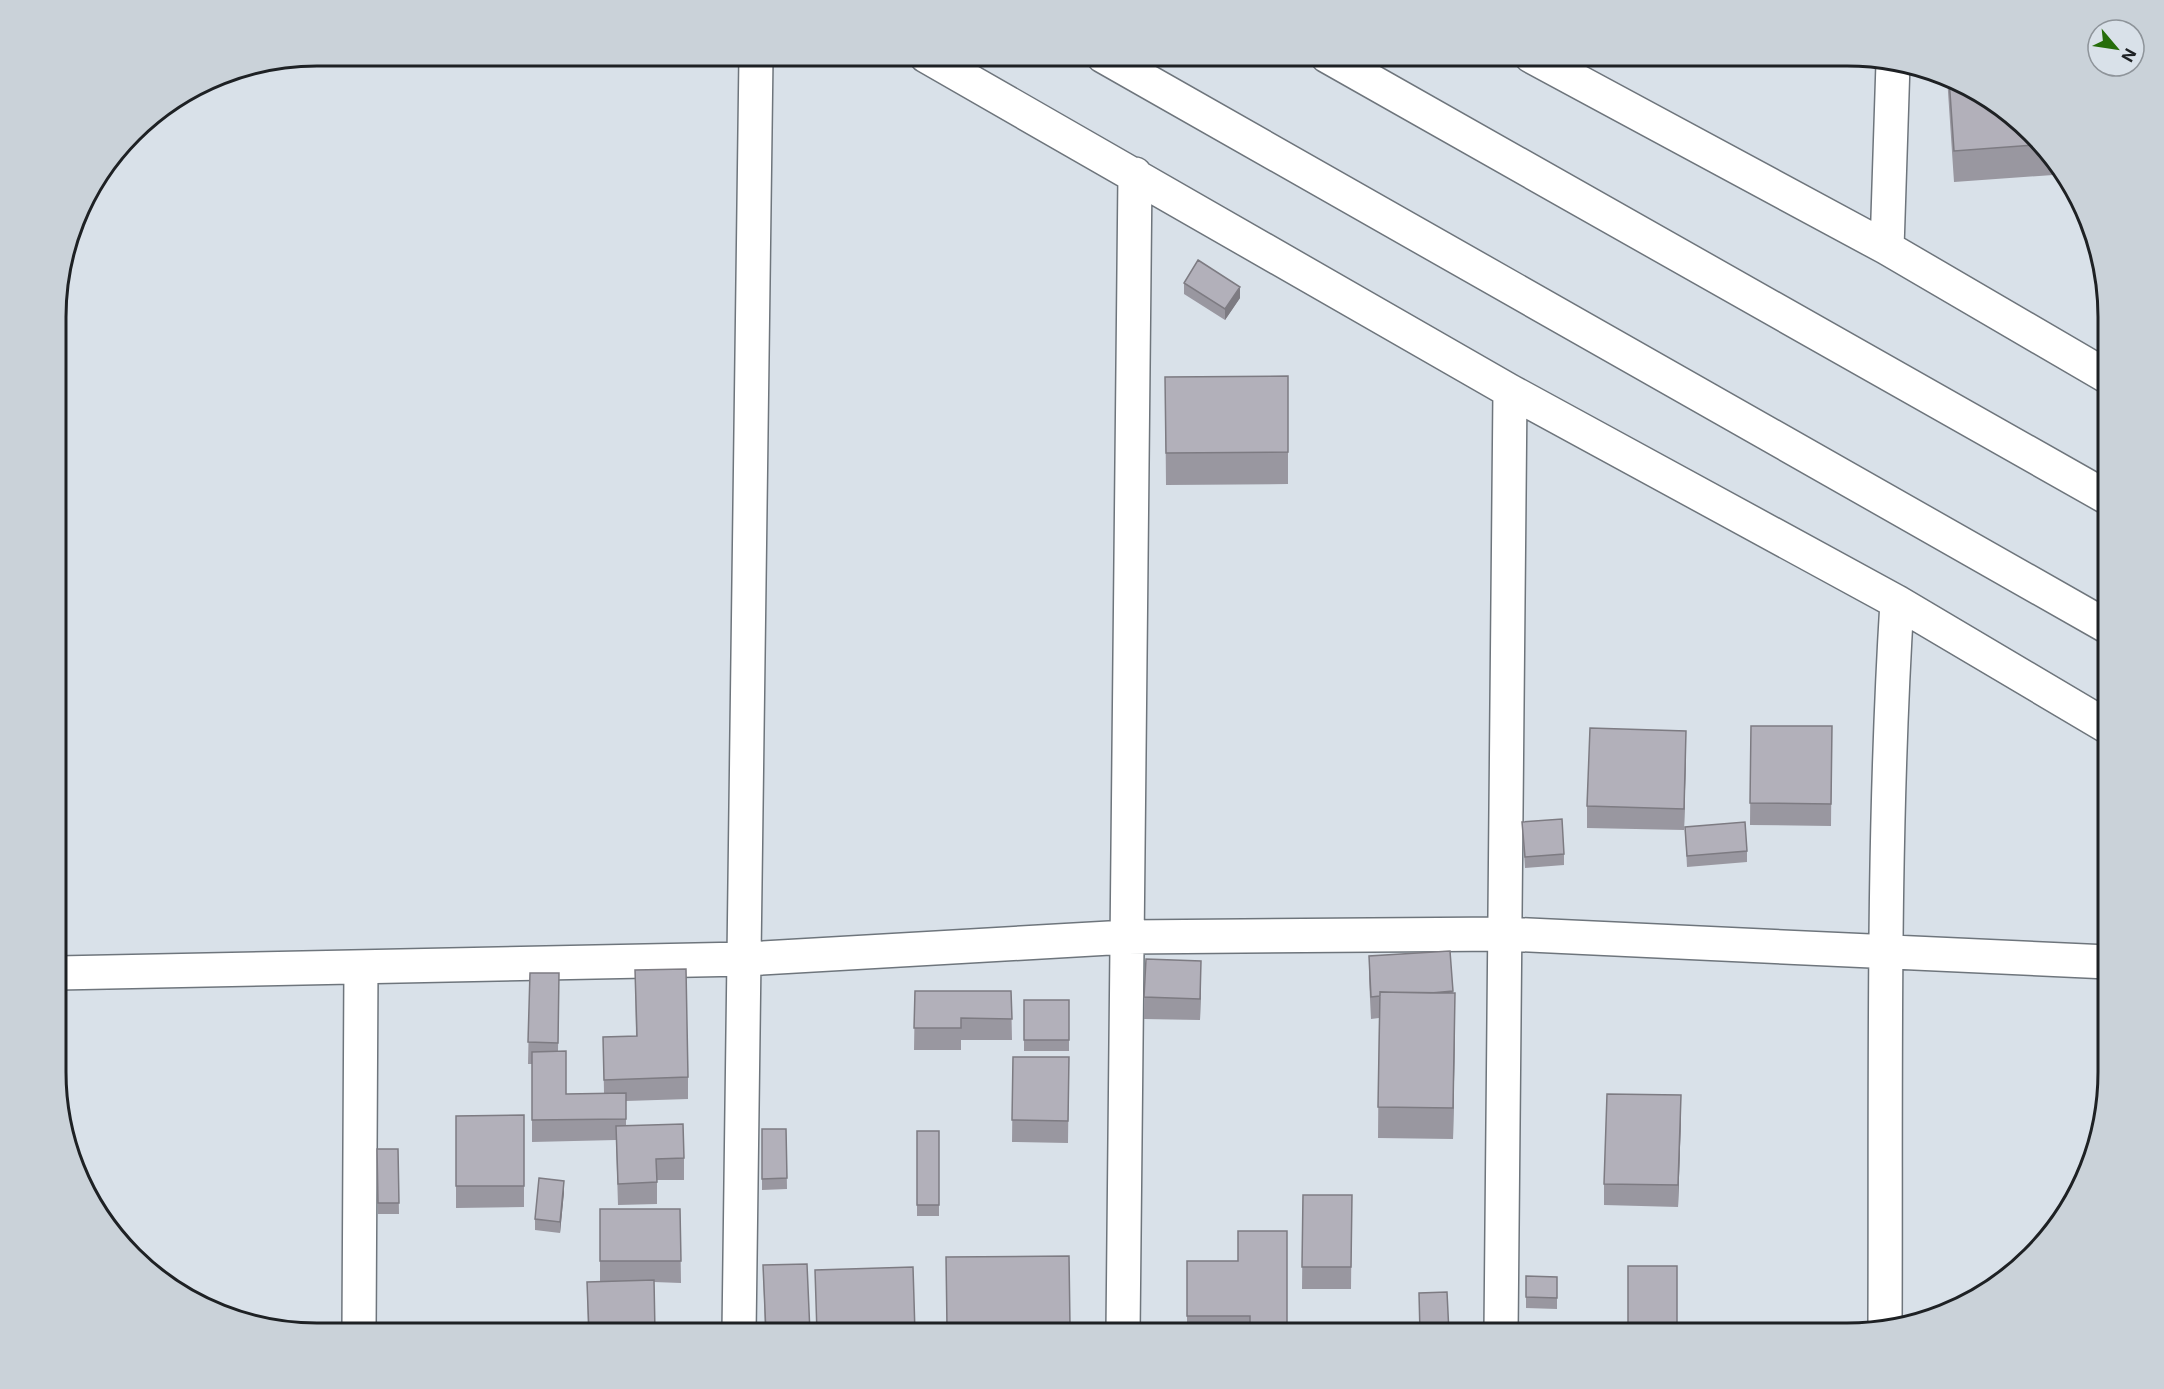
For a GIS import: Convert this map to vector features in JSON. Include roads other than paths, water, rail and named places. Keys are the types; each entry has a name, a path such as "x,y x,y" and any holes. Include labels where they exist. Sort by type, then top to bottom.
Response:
{"street":[{"path":"739,1323 746,959 756,66"},
{"path":"944,66 1510,391 1897,602 2098,721"},
{"path":"1121,66 2098,621"},
{"path":"1345,66 2098,492"},
{"path":"1550,66 1887,248 2098,371"},
{"path":"1887,248 1893,70"},
{"path":"1123,1323 1135,174"},
{"path":"1501,1323 1510,391"},
{"path":"1885,1320 1891,694 1897,602"},
{"path":"66,973 746,959 1127,936 1506,934 2098,962"},
{"path":"359,1323 361,967"}]}
